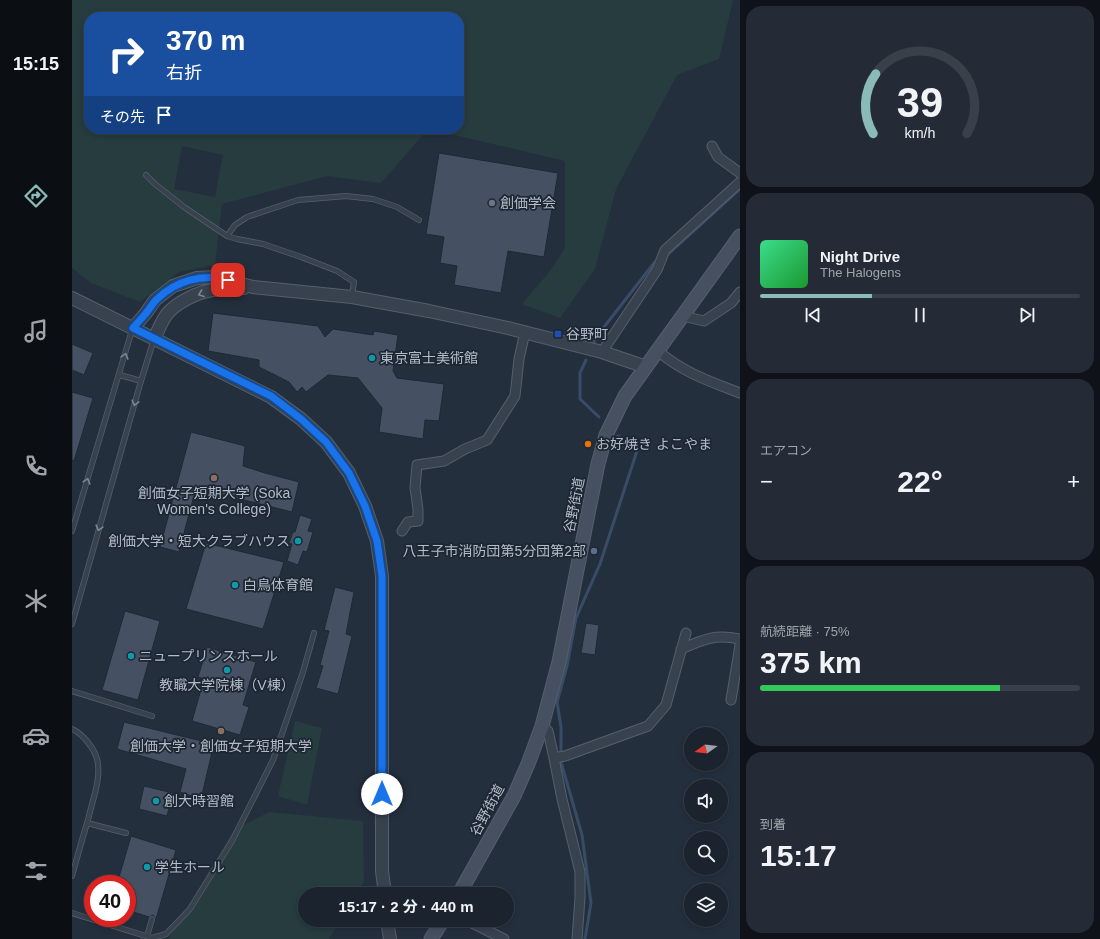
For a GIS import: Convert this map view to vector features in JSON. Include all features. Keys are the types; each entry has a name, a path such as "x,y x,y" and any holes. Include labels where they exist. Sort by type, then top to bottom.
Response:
{"main road":[{"name":"谷野街道","path":"463,887 514,796 542,726 559,662 602,448 610,428 625,396 740,236"},
{"path":"431,939 439,927"}],"street":[{"path":"712,146 718,157 740,172"},
{"path":"602,352 657,270 665,250 740,182"},
{"path":"133,328 155,300 173,286 197,278 215,277 253,287 352,297 393,304 525,332 602,352 646,367"},
{"path":"154,339 167,314 179,304 196,295 212,290 253,287"},
{"path":"683,316 704,321 731,303 740,292"},
{"path":"72,298 271,396 301,419 326,442 349,473 365,506 377,541 382,576 382,871 384,887"},
{"path":"402,531 408,522 418,521 418,509 414,488 417,465 444,461 465,449 487,440 515,396 519,359 525,332"},
{"path":"658,351 671,362 695,376 740,393"},
{"path":"559,757 648,726 666,705 686,633"},
{"path":"681,649 707,638 726,636 740,639"},
{"path":"731,700 740,645"},
{"path":"542,726 548,731 559,757 562,800 580,872 577,939"},
{"path":"388,927 390,939"},
{"path":"480,927 504,939"}],"lane":[{"path":"146,175 154,184 184,207 227,236 263,244 337,271 354,282 352,297"},
{"path":"227,236 235,225 248,217 298,200 346,196 373,198 397,207 419,220"},
{"path":"72,531 133,328"},
{"path":"72,624 154,339"},
{"path":"120,375 141,381"},
{"path":"72,913 152,938 166,934 190,909 232,841 273,760 303,672 314,633"},
{"path":"72,691 152,716"},
{"path":"72,728 92,748 97,759 98,774 72,876"},
{"path":"87,822 126,833"},
{"path":"144,936 152,919"}],"green space":[{"path":"72,0 733,0 719,59 677,75 616,189 595,269 560,318 522,304 550,271 565,248 565,161 450,134 464,134 464,12 84,12 84,134 424,134 381,183 327,176 222,204 215,265 179,272 140,302 91,283 72,268","holes":["182,146 223,155 215,197 174,189"]},
{"path":"295,721 322,728 307,805 278,796"},
{"path":"269,812 363,821 364,882 361,887 298,887 298,927 337,927 329,939 168,939 234,830"}],"building":[{"name":"創価学会","path":"439,153 558,173 544,257 508,251 501,293 454,285 457,266 440,263 444,237 426,234"},
{"path":"213,313 318,326 325,337 333,329 373,335 374,331 398,335 393,371 397,378 444,384 439,421 425,420 423,439 379,432 382,408 358,378 328,375 306,392 302,387 297,392 289,382 259,367 259,360 208,351"},
{"path":"72,344 93,353 84,375 72,370"},
{"path":"72,392 93,398 74,461 72,460"},
{"path":"191,432 245,446 243,466 299,482 292,512 196,488 179,552 160,547"},
{"name":"創価大学・短大クラブハウス","path":"300,515 312,519 308,531 313,532 307,552 303,551 298,565 287,561 292,544 289,543 293,532 295,532"},
{"name":"白鳥体育館","path":"206,543 284,562 263,629 186,609"},
{"path":"335,587 354,592 346,634 352,636 338,694 316,688 323,666 320,665 329,631 324,630"},
{"name":"ニュープリンスホール","path":"125,611 160,621 138,700 102,690"},
{"path":"586,623 599,625 595,655 581,653"},
{"path":"207,647 256,662 243,705 249,707 240,735 192,721 204,679 198,677"},
{"path":"124,722 214,744 201,799 180,792 186,769 117,749"},
{"name":"創大時習館","path":"144,786 173,793 167,816 139,809"},
{"name":"学生ホール","path":"131,836 176,850 156,919 153,915 149,917 136,913 136,875 120,875"}],"waterway":[{"path":"666,256 740,189"},
{"path":"594,342 597,336 654,263 658,260"},
{"path":"586,360 580,373 580,399 599,417"},
{"path":"585,939 591,903 582,835 561,762 561,727 557,702 567,666 576,618 600,564 637,451 618,436"}],"place":[{"name":"創価学会","path":"492,203"},
{"name":"谷野町","path":"558,334"},
{"name":"東京富士美術館","path":"372,358"},
{"name":"お好焼き よこやま","path":"588,444"},
{"name":"創価女子短期大学 (Soka Women's College)","path":"214,478"},
{"name":"創価大学・短大クラブハウス","path":"298,541"},
{"name":"八王子市消防団第5分団第2部","path":"594,551"},
{"name":"白鳥体育館","path":"235,585"},
{"name":"ニュープリンスホール","path":"131,656"},
{"name":"教職大学院棟（V棟）","path":"227,670"},
{"name":"創価大学・創価女子短期大学","path":"221,731"},
{"name":"創大時習館","path":"156,801"},
{"name":"学生ホール","path":"147,867"}],"route":[{"path":"228,280 215,277 197,278 173,286 155,300 133,328 271,396 301,419 326,442 349,473 365,506 377,541 382,576 382,794"}]}
